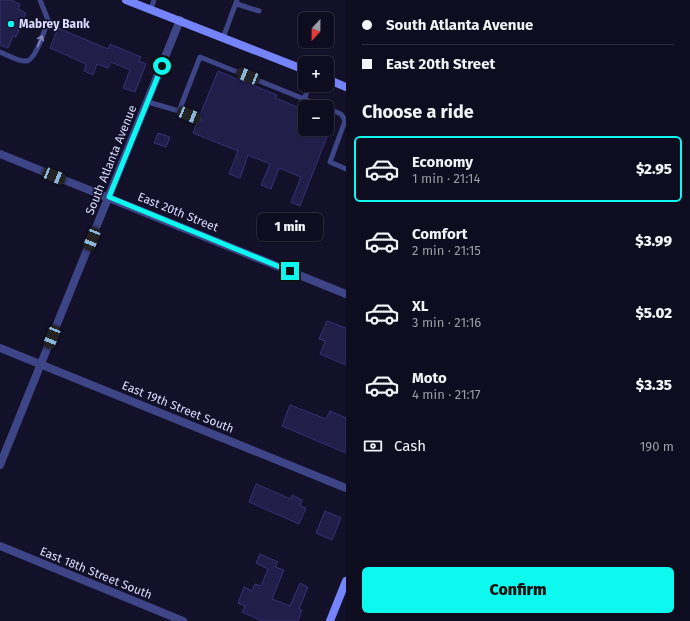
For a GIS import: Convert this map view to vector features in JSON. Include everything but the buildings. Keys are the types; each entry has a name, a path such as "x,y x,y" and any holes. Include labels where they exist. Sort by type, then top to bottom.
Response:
{"main road":[{"path":"126,0 298,67"},
{"path":"334,82 346,87"},
{"path":"330,621 346,581"}],"street":[{"name":"South Atlanta Avenue","path":"0,465 180,20"},
{"name":"East 20th Street","path":"0,154 346,294"},
{"name":"East 19th Street South","path":"0,348 346,488"},
{"name":"East 18th Street South","path":"0,546 183,621"}],"lane":[{"path":"0,52 19,60 28,61 34,56 48,20 40,0"},
{"path":"151,9 154,0"},
{"path":"223,38 237,2 259,11"},
{"path":"179,111 200,57 304,99 307,92"},
{"path":"148,102 179,111 199,119"},
{"path":"334,111 340,114 345,122 330,162 346,169"}],"place":[{"name":"Mabrey Bank","path":"11,24"}],"route":[{"path":"162,66 109,197 290,271"}]}
